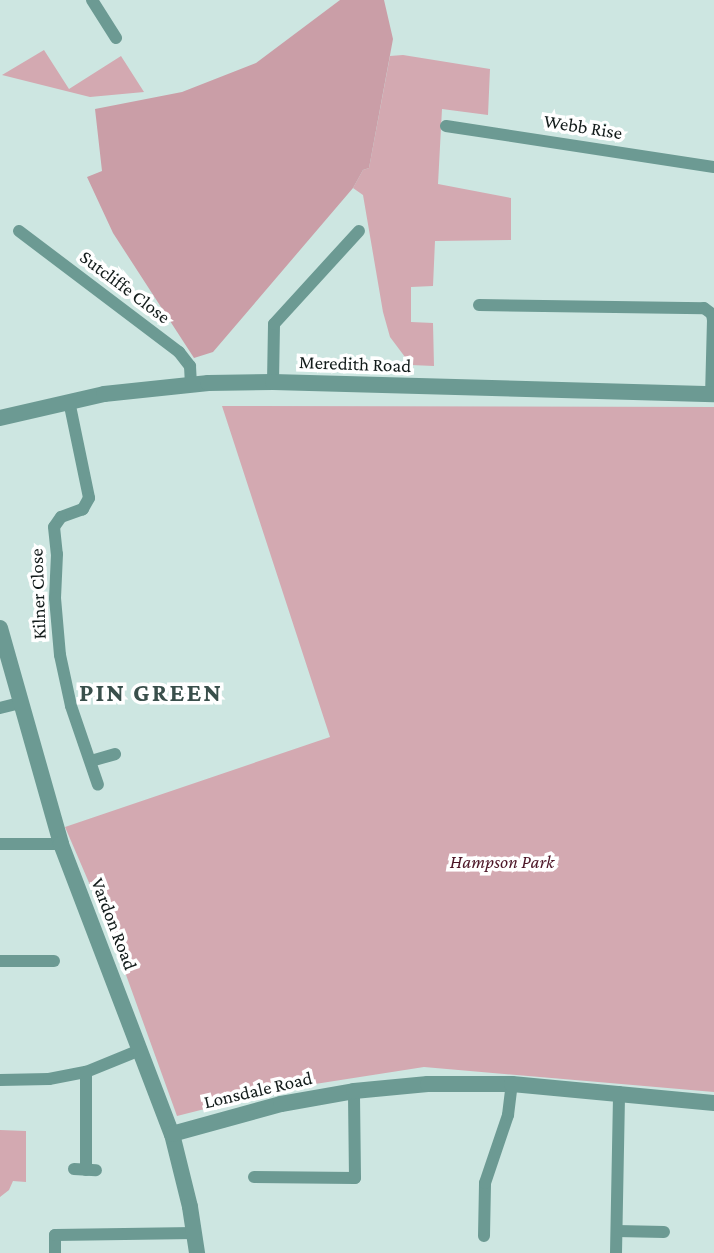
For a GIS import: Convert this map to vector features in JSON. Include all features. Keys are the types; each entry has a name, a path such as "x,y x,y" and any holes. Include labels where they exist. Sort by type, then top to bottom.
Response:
{"street":[{"path":"92,0 116,38"},
{"name":"Webb Rise","path":"446,126 714,167"},
{"name":"Sutcliffe Close","path":"19,231 179,352 190,366 191,384"},
{"path":"273,382 274,324 359,231"},
{"name":"Meredith Road","path":"0,418 69,401 191,384 273,382 713,394 713,320 712,314 704,307 479,305"},
{"name":"Kilner Close","path":"69,401 89,498 83,509 61,517 54,527 57,554 55,598 60,654 71,706 97,785"},
{"name":"Vardon Road","path":"0,628 61,844 172,1134 185,1183 197,1253"},
{"path":"0,708 20,703"},
{"path":"91,761 115,754"},
{"path":"0,844 61,844"},
{"path":"0,961 54,961"},
{"path":"0,1080 49,1079 86,1072 140,1051"},
{"path":"85,1170 86,1072"},
{"name":"Lonsdale Road","path":"172,1134 281,1104 354,1091 428,1084 512,1084 714,1103"},
{"path":"484,1236 485,1182 508,1115 512,1084"},
{"path":"254,1177 355,1178 354,1091"},
{"path":"616,1253 619,1092"},
{"path":"617,1231 664,1232"},
{"path":"55,1253 55,1234 194,1233"}],"green space":[{"path":"44,50 69,89 121,56 144,92 90,97 2,75"},
{"path":"403,55 490,69 488,115 442,109 438,184 511,198 511,240 435,241 433,286 411,287 411,322 433,323 434,366 411,365 390,337 383,312 363,195 353,188 363,170 369,168 390,56"},
{"name":"Hampson Park","path":"222,406 714,407 714,1092 424,1067 283,1089 177,1116 112,936 65,827 330,737"},
{"path":"0,1130 26,1131 26,1182 13,1181 9,1190 0,1197"}],"shaded area":[{"path":"340,0 384,0 393,39 369,168 363,170 353,188 213,352 194,358 113,233 87,177 102,171 95,109 182,92 256,63"}],"district":[{"name":"PIN GREEN","path":"151,693"}]}
